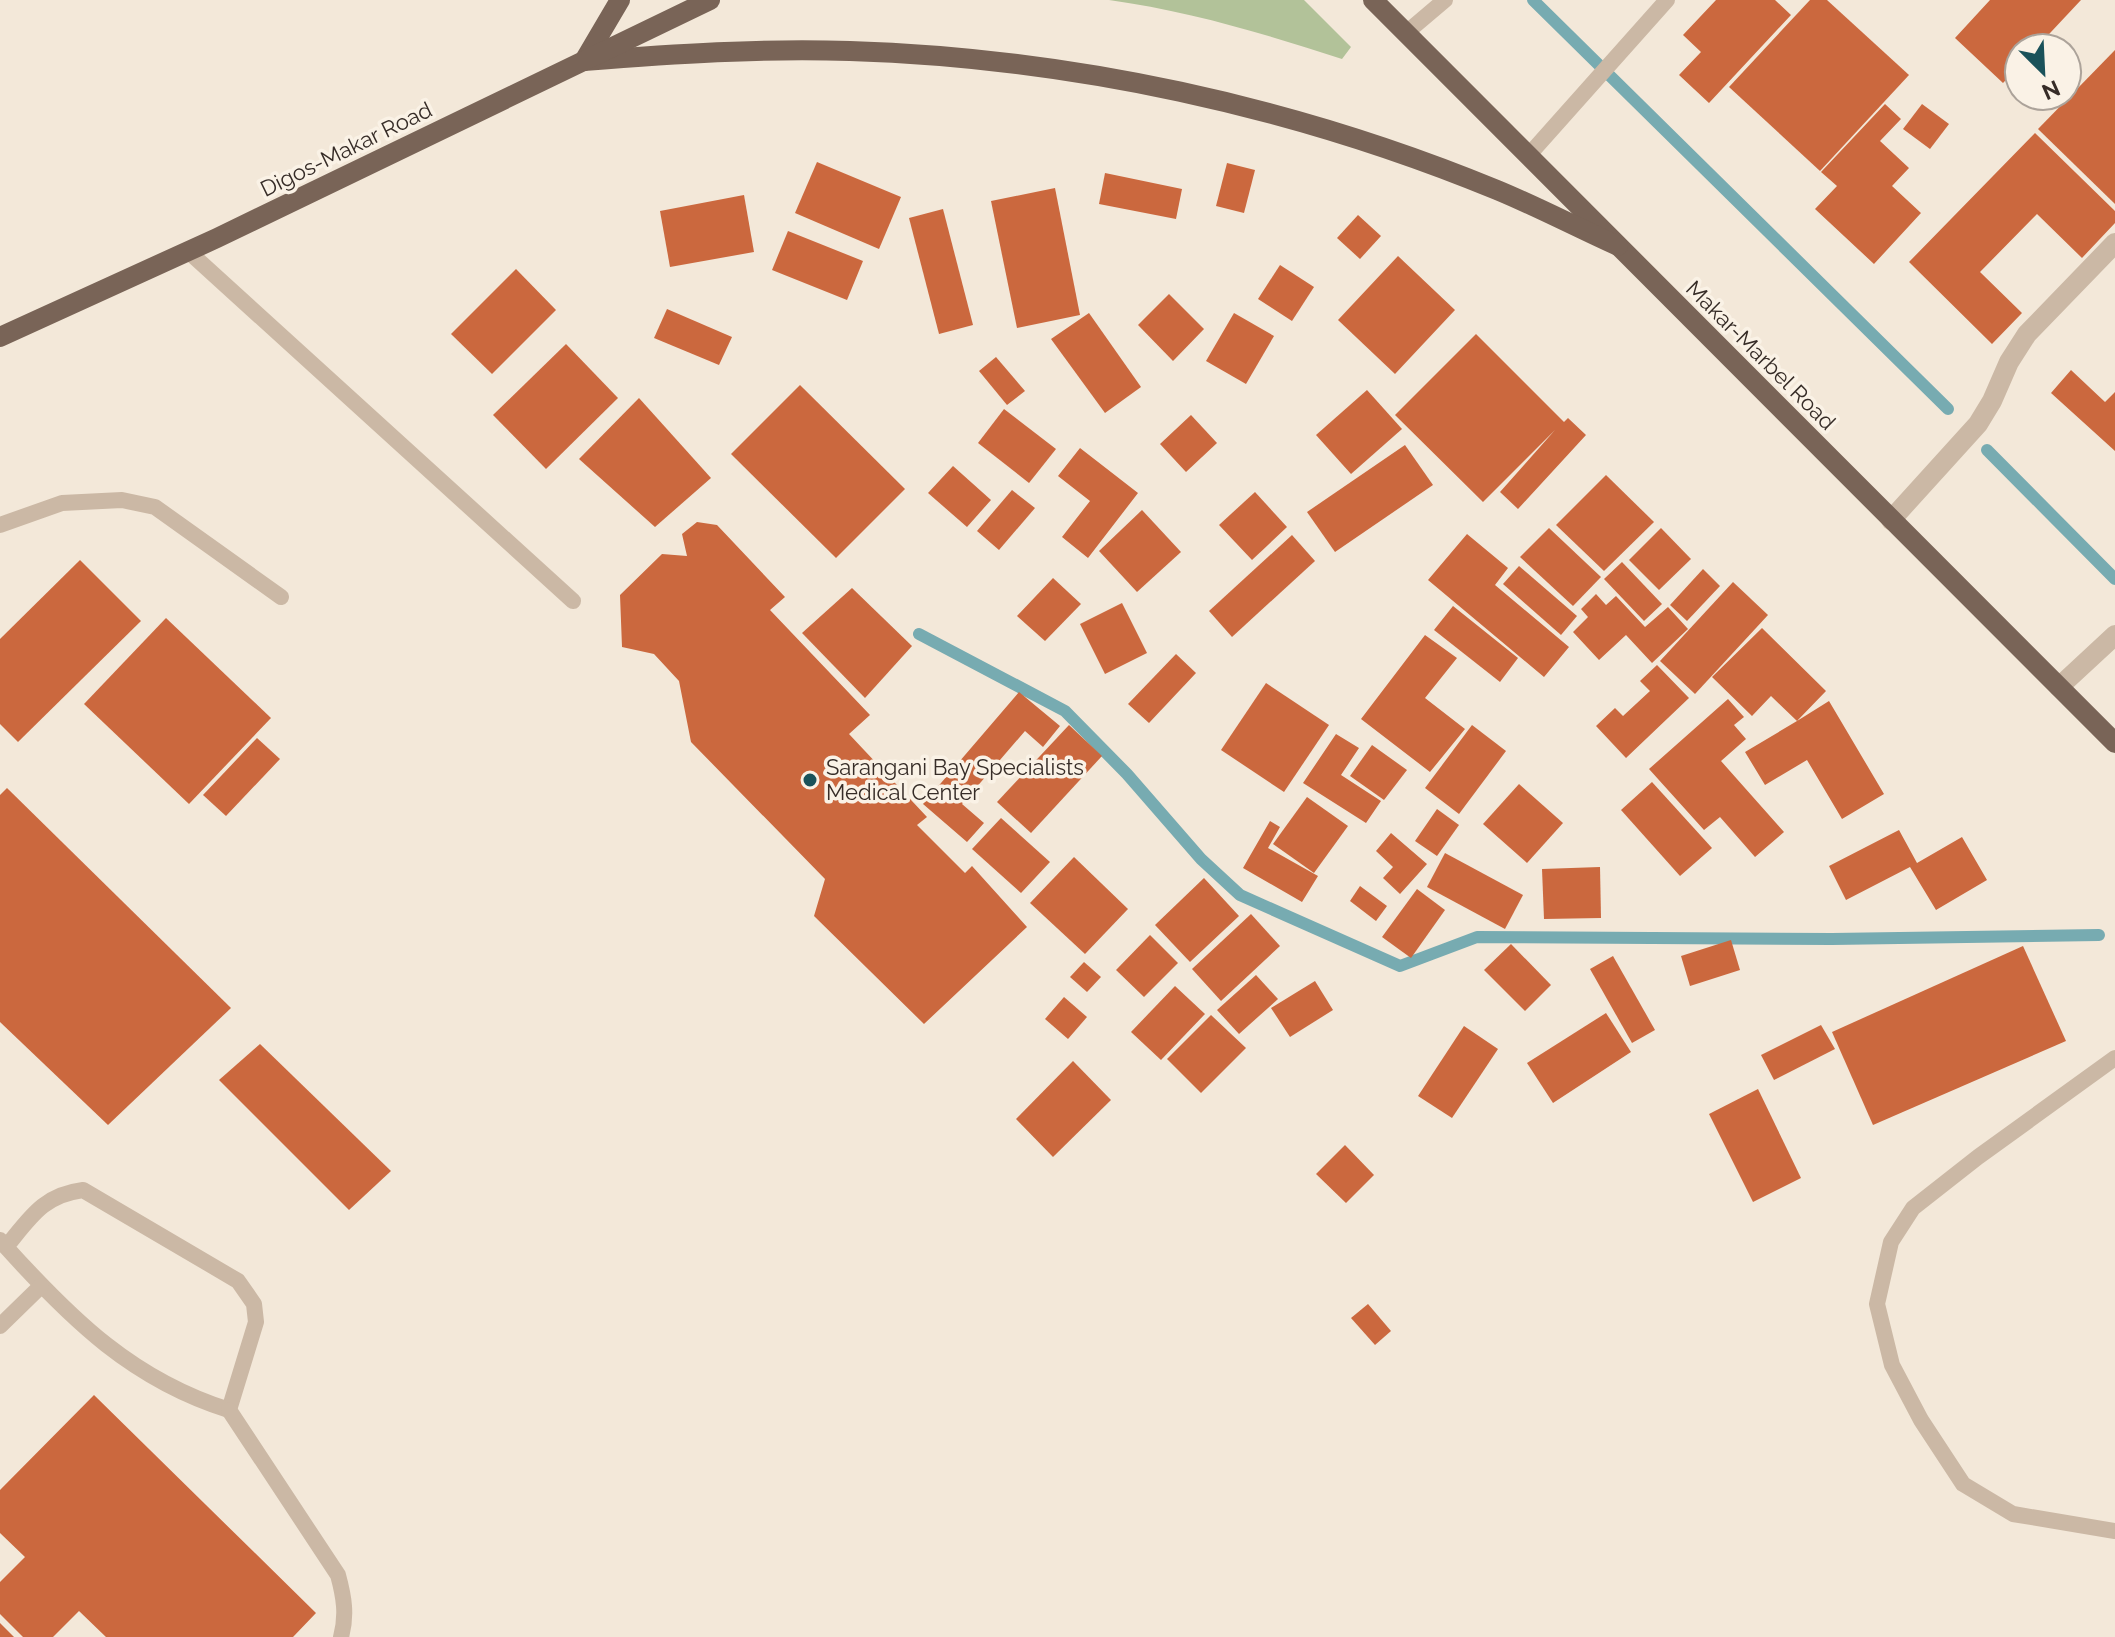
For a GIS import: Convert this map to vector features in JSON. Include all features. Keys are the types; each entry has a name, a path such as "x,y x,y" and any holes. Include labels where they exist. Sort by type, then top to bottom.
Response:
{"main road":[{"path":"584,61 620,0"},
{"name":"Digos-Makar Road","path":"0,337 188,251 710,0"},
{"name":"Makar-Marbel Road","path":"1373,0 2115,743"},
{"path":"584,61 717,51 850,51 983,60 1115,79 1245,107 1373,144 1497,190 1618,246"}],"street":[{"path":"1891,520 1978,424 2009,362 2027,334 2115,243"},
{"path":"2059,687 2115,635"}],"lane":[{"path":"1406,33 1445,0"},
{"path":"1528,156 1667,0"},
{"path":"188,251 573,601"},
{"path":"0,525 62,503 122,500 155,507 281,597"},
{"path":"2115,1058 1913,1208 1891,1242 1877,1304 1892,1365 1921,1420 1963,1484 2013,1514 2115,1531"},
{"path":"229,1410 256,1322 254,1304 238,1281 83,1190 67,1192 44,1203 3,1243 41,1286 114,1353 176,1391 229,1410 338,1575 344,1596 345,1620 341,1637"},
{"path":"0,1326 41,1286"}],"green space":[{"path":"1109,0 1304,0 1351,47 1342,59 1227,24"}],"building":[{"path":"1716,0 1775,0 1791,15 1709,103 1679,75 1701,52 1683,35"},
{"path":"1810,0 1827,0 1909,75 1820,171 1729,87"},
{"path":"1990,0 2081,0 2051,32 2003,32 2003,83 1955,38"},
{"path":"2115,50 2115,204 2038,129 2055,112 2083,112 2083,83"},
{"path":"1885,104 1901,119 1880,141 1909,168 1892,186 1921,213 1874,264 1815,209 1837,186 1821,172"},
{"path":"1922,104 1949,124 1930,149 1903,129"},
{"path":"2035,133 2115,211 2115,223 2082,258 2037,214 1980,272 2022,313 1992,344 1909,262"},
{"path":"817,162 901,197 879,249 795,213"},
{"path":"1227,163 1255,170 1244,213 1216,206"},
{"path":"1105,173 1182,189 1176,219 1099,204"},
{"path":"1055,188 1080,315 1017,328 991,201"},
{"path":"744,195 754,252 670,267 660,211"},
{"path":"943,209 973,325 939,334 909,218"},
{"path":"1358,215 1381,236 1360,259 1337,238"},
{"path":"788,231 863,261 847,300 772,270"},
{"path":"1398,256 1455,310 1395,374 1338,320"},
{"path":"1280,265 1314,287 1292,321 1258,299"},
{"path":"516,269 556,310 492,374 451,334"},
{"path":"1169,294 1204,329 1173,361 1138,325"},
{"path":"667,309 732,337 719,365 654,338"},
{"path":"1089,313 1141,387 1105,413 1051,339"},
{"path":"1234,313 1274,336 1246,384 1206,361"},
{"path":"1476,334 1564,422 1568,418 1586,435 1518,509 1500,492 1555,430 1483,502 1395,415"},
{"path":"566,344 618,398 546,469 493,415"},
{"path":"996,357 1025,391 1007,405 979,371"},
{"path":"2071,370 2105,402 2115,392 2115,451 2051,393"},
{"path":"800,385 905,489 836,558 731,454"},
{"path":"1367,390 1402,429 1351,474 1316,435"},
{"path":"639,398 711,478 655,527 579,459"},
{"path":"1004,409 1056,449 1029,483 978,443"},
{"path":"1191,415 1217,443 1186,472 1160,444"},
{"path":"1405,445 1433,485 1335,552 1307,512"},
{"path":"1080,448 1138,493 1088,558 1062,537 1090,501 1058,476"},
{"path":"953,466 991,500 967,527 928,493"},
{"path":"1606,475 1654,522 1604,571 1556,525"},
{"path":"1012,490 1035,508 999,550 977,531"},
{"path":"1255,492 1287,527 1252,560 1219,525"},
{"path":"1142,510 1181,552 1137,592 1099,551"},
{"name":"Sarangani Bay Specialists Medical Center","path":"697,522 717,525 785,597 770,610 870,715 849,734 927,817 917,825 965,873 972,866 1027,927 924,1024 814,916 825,879 691,742 679,681 654,654 622,647 620,595 662,554 687,556 682,534"},
{"path":"1549,528 1601,577 1573,606 1520,557"},
{"path":"1661,528 1691,559 1659,590 1629,560"},
{"path":"1467,534 1508,568 1495,585 1569,647 1544,677 1428,580"},
{"path":"1292,535 1315,561 1232,637 1209,611"},
{"path":"80,560 141,621 18,742 0,724 0,639"},
{"path":"1622,562 1662,604 1644,621 1604,579"},
{"path":"1519,566 1577,616 1561,635 1503,584"},
{"path":"1703,569 1720,586 1687,621 1670,605"},
{"path":"1053,578 1081,604 1045,641 1017,616"},
{"path":"1733,582 1768,615 1695,694 1660,661"},
{"path":"852,588 912,646 865,698 802,633"},
{"path":"1596,594 1606,605 1616,596 1645,627 1668,607 1688,629 1652,663 1626,635 1599,660 1573,632 1588,617 1581,609"},
{"path":"1122,603 1147,653 1105,674 1080,624"},
{"path":"1453,606 1518,658 1500,682 1434,630"},
{"path":"166,618 271,718 189,804 84,704"},
{"path":"1762,628 1826,691 1797,721 1771,696 1752,716 1712,677"},
{"path":"1425,635 1457,658 1425,698 1465,729 1430,772 1361,719"},
{"path":"1176,654 1196,673 1149,723 1128,704"},
{"path":"1657,665 1689,698 1626,758 1596,726 1615,708 1623,716 1650,691 1640,681"},
{"path":"1266,683 1329,725 1284,792 1221,750"},
{"path":"1019,692 1060,726 1043,747 1025,731 962,804 984,823 967,842 923,804"},
{"path":"1728,699 1744,717 1734,725 1746,739 1721,761 1784,832 1755,857 1720,817 1704,830 1649,769"},
{"path":"1829,701 1884,794 1842,819 1807,760 1765,785 1745,752"},
{"path":"1069,725 1102,756 1031,833 997,802"},
{"path":"1472,725 1506,751 1459,814 1425,788"},
{"path":"1336,734 1359,748 1341,775 1381,801 1366,823 1303,783"},
{"path":"257,738 280,759 226,816 203,795"},
{"path":"1372,745 1407,770 1384,800 1350,776"},
{"path":"1652,782 1712,848 1680,876 1621,810"},
{"path":"1519,784 1563,823 1527,863 1483,824"},
{"path":"7,788 231,1008 108,1125 0,1022 0,795"},
{"path":"1307,797 1348,826 1314,873 1273,844"},
{"path":"1437,809 1459,825 1437,856 1415,841"},
{"path":"1001,818 1050,862 1021,893 972,849"},
{"path":"1270,821 1280,827 1268,848 1318,876 1302,902 1243,868"},
{"path":"1899,830 1917,863 1962,837 1987,880 1936,910 1910,867 1846,900 1829,866"},
{"path":"1391,833 1427,864 1400,894 1383,878 1393,867 1376,851"},
{"path":"1445,853 1523,895 1505,929 1427,887"},
{"path":"1074,857 1128,909 1085,954 1030,903"},
{"path":"1600,867 1601,918 1544,919 1542,869"},
{"path":"1204,878 1239,916 1190,962 1155,925"},
{"path":"1360,886 1387,906 1376,921 1350,901"},
{"path":"1417,889 1445,910 1411,958 1382,937"},
{"path":"1251,914 1280,946 1221,1001 1192,969"},
{"path":"1150,935 1178,963 1144,997 1116,970"},
{"path":"1731,940 1740,970 1690,986 1681,956"},
{"path":"1511,944 1551,985 1525,1011 1484,970"},
{"path":"2023,946 2066,1041 1873,1125 1832,1032"},
{"path":"1613,956 1655,1030 1632,1043 1590,969"},
{"path":"1084,962 1101,977 1087,992 1070,977"},
{"path":"1256,975 1278,999 1239,1034 1217,1010"},
{"path":"1315,981 1333,1010 1290,1037 1271,1008"},
{"path":"1175,986 1205,1014 1161,1060 1131,1032"},
{"path":"1064,997 1087,1017 1068,1039 1045,1019"},
{"path":"1606,1013 1631,1052 1553,1103 1527,1063"},
{"path":"1211,1015 1246,1048 1201,1093 1167,1059"},
{"path":"1821,1025 1835,1049 1774,1080 1761,1055"},
{"path":"1464,1026 1498,1049 1452,1118 1418,1096"},
{"path":"260,1044 391,1171 349,1210 219,1080"},
{"path":"1073,1061 1111,1100 1053,1157 1016,1119"},
{"path":"1758,1089 1801,1178 1753,1202 1709,1114"},
{"path":"1345,1145 1374,1175 1346,1203 1316,1174"},
{"path":"1368,1304 1391,1331 1375,1345 1351,1318"},
{"path":"94,1395 316,1613 293,1637 106,1637 79,1611 53,1637 23,1637 0,1614 0,1582 25,1557 0,1533 0,1490"},
{"path":"0,1623 14,1637 0,1637"}],"waterway":[{"path":"1533,0 1948,409"},
{"path":"1987,450 2115,579"},
{"path":"919,634 1065,711 1127,774 1201,859 1240,895 1400,966 1477,937 1832,939 2099,935"}],"place":[{"name":"Sarangani Bay Specialists Medical Center","path":"810,780"}]}
